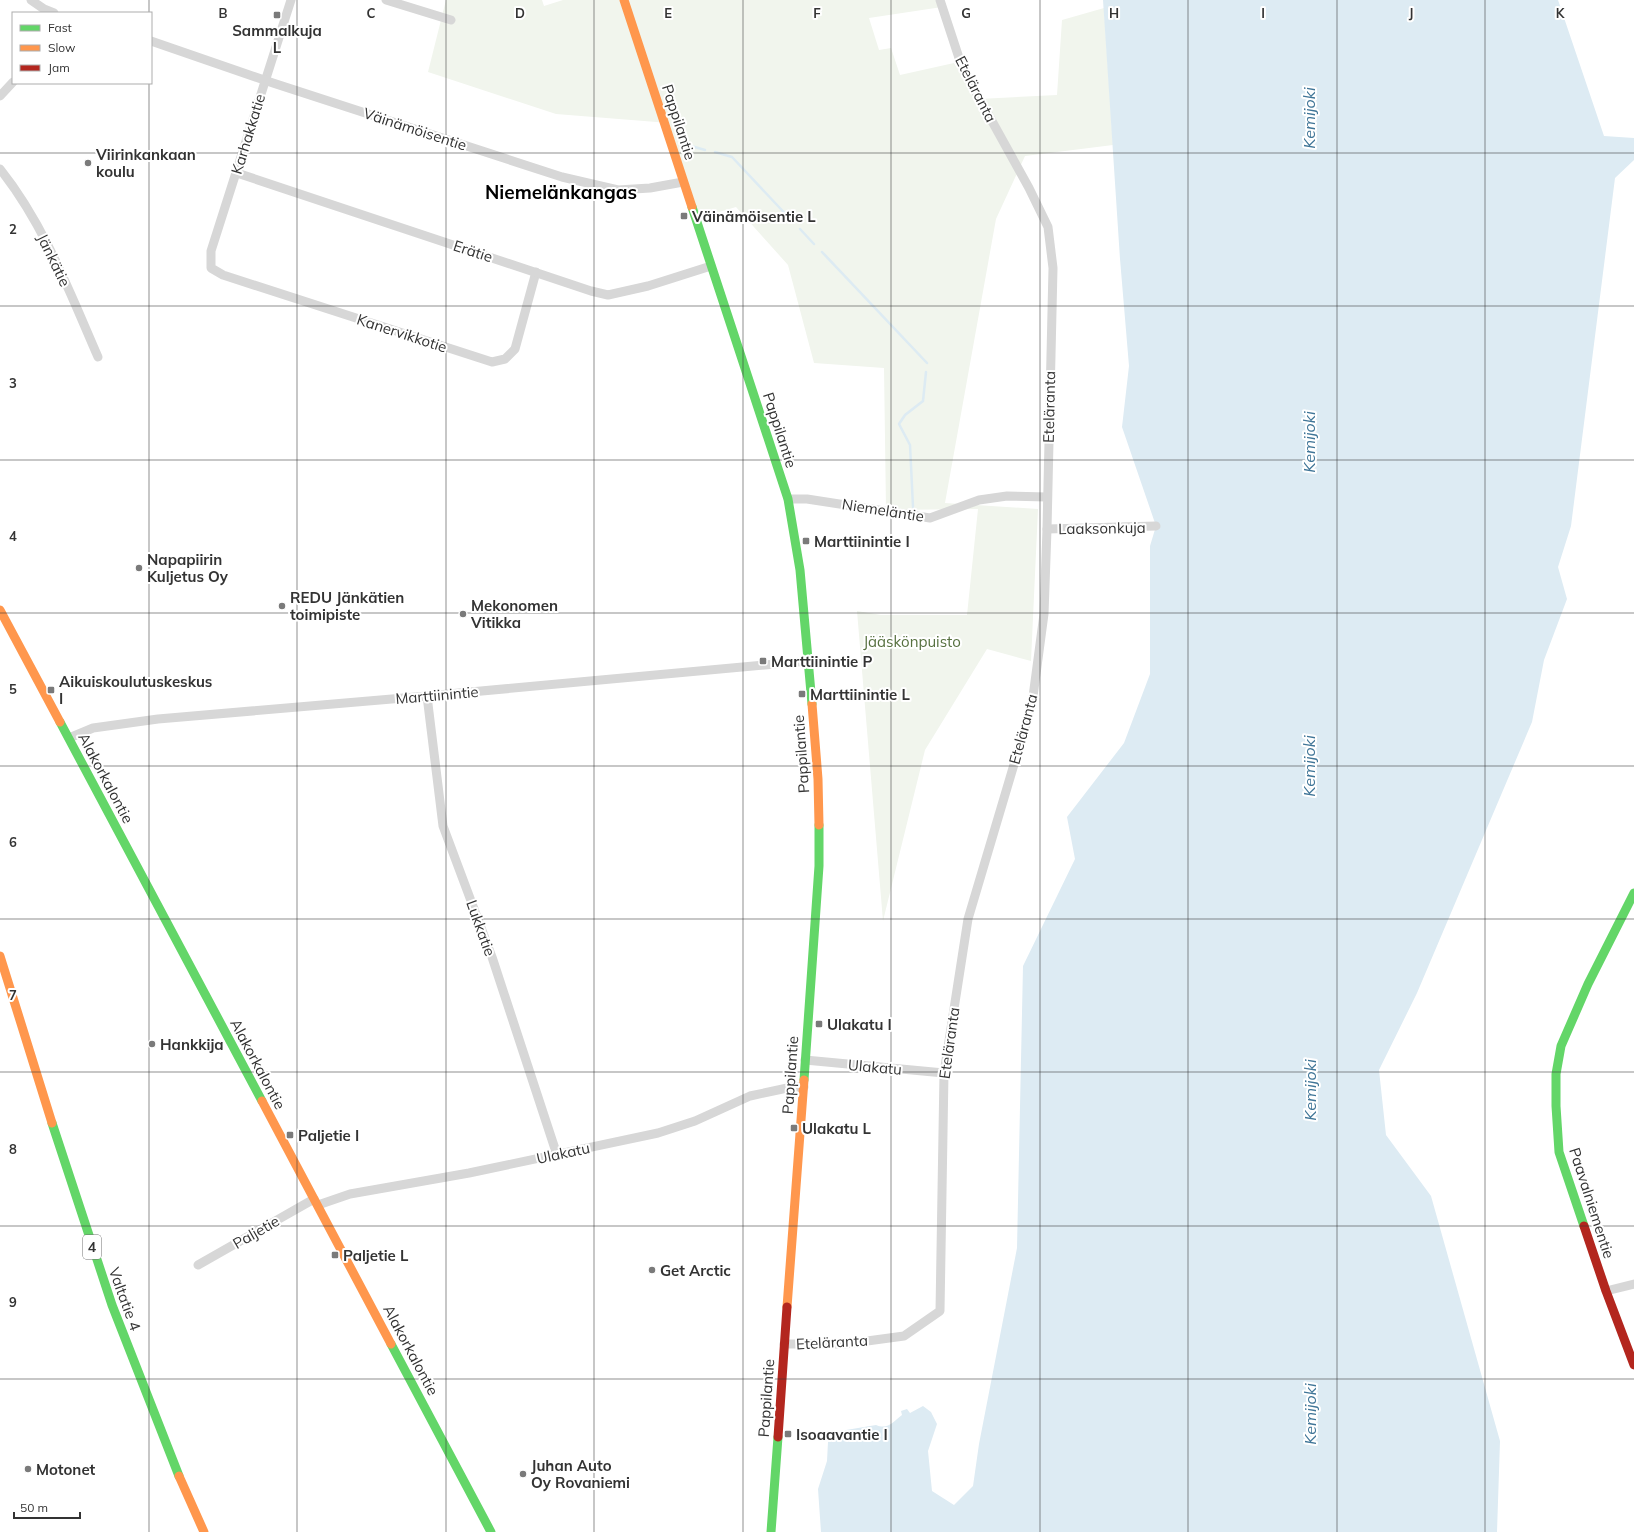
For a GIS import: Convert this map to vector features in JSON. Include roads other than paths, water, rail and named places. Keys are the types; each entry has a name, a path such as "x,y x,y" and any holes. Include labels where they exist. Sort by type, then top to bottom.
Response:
{"main road":[{"name":"Pappilantie","path":"624,0 788,499 800,570 818,780 819,866 771,1532"},
{"name":"Alakorkalontie","path":"0,610 491,1532"},
{"name":"Paavalniementie","path":"1634,893 1588,984 1560,1046 1556,1074 1556,1106 1560,1152 1606,1291 1634,1365"},
{"name":"Valtatie 4","path":"0,956 85,1227 133,1364 188,1499 204,1532"}],"street":[{"path":"31,0 52,12"},
{"name":"Karhakkatie","path":"211,268 211,251 291,0"},
{"path":"386,0 451,20"},
{"name":"Eteläranta","path":"784,1344 845,1344 904,1336 940,1311 944,1073 968,919 1032,704 1044,614 1053,268 1048,227 1029,188 962,67 940,0"},
{"name":"Väinämöisentie","path":"152,41 265,80 562,177 618,190 650,188 683,182"},
{"path":"0,96 12,83"},
{"name":"Jänkätie","path":"0,169 11,182 41,231 98,357"},
{"name":"Erätie","path":"237,173 591,291 608,295 648,286 711,266"},
{"name":"Kanervikkotie","path":"211,268 223,276 492,362 505,359 515,349 536,272"},
{"name":"Niemeläntie","path":"788,499 807,499 930,518 979,500 1007,496 1047,497"},
{"name":"Laaksonkuja","path":"1047,529 1156,526"},
{"name":"Marttiinintie","path":"69,738 93,728 158,719 808,661"},
{"name":"Lukkatie","path":"427,696 443,826 492,958 557,1155"},
{"name":"Ulakatu","path":"805,1060 944,1073"},
{"name":"Ulakatu","path":"316,1202 350,1194 469,1173 658,1133 695,1121 750,1096 792,1087 804,1087"},
{"name":"Paljetie","path":"198,1265 316,1202"},
{"path":"1606,1291 1634,1284"}],"water":[{"name":"Kemijoki","path":"1103,0 1558,0 1604,136 1634,138 1634,160 1615,178 1571,526 1558,567 1567,599 1544,660 1532,722 1417,993 1379,1070 1386,1135 1431,1196 1500,1441 1497,1532 821,1532 818,1489 827,1461 828,1442 846,1430 876,1425 884,1427 887,1426 902,1415 901,1411 907,1409 910,1413 923,1406 931,1412 937,1424 928,1451 932,1491 954,1505 973,1486 979,1444 1017,1248 1023,966 1075,859 1067,817 1124,743 1150,674 1150,546 1156,526 1122,427 1129,366 1120,259"}],"waterway":[{"path":"681,143 705,150"},
{"path":"715,152 732,157 793,222"},
{"path":"800,229 814,244"},
{"path":"822,252 927,363"},
{"path":"913,507 910,445 899,424 905,415 923,401 926,372"}],"place":[{"name":"Sammalkuja L","path":"277,15"},
{"name":"Viirinkankaan koulu","path":"88,163"},
{"name":"Väinämöisentie L","path":"684,216"},
{"name":"Marttiinintie I","path":"806,541"},
{"name":"Napapiirin Kuljetus Oy","path":"139,568"},
{"name":"REDU Jänkätien toimipiste","path":"282,606"},
{"name":"Mekonomen Vitikka","path":"463,614"},
{"name":"Marttiinintie P","path":"763,661"},
{"name":"Aikuiskoulutuskeskus I","path":"51,690"},
{"name":"Marttiinintie L","path":"802,694"},
{"name":"Ulakatu I","path":"819,1024"},
{"name":"Hankkija","path":"152,1044"},
{"name":"Ulakatu L","path":"794,1128"},
{"name":"Paljetie I","path":"290,1135"},
{"name":"Paljetie L","path":"335,1255"},
{"name":"Get Arctic","path":"652,1270"},
{"name":"Isoaavantie I","path":"788,1434"},
{"name":"Motonet","path":"28,1469"},
{"name":"Juhan Auto Oy Rovaniemi","path":"523,1474"}],"district":[{"name":"Niemelänkangas","path":"561,192"}],"park label":[{"name":"Jääskönpuisto","path":"912,641"}]}
